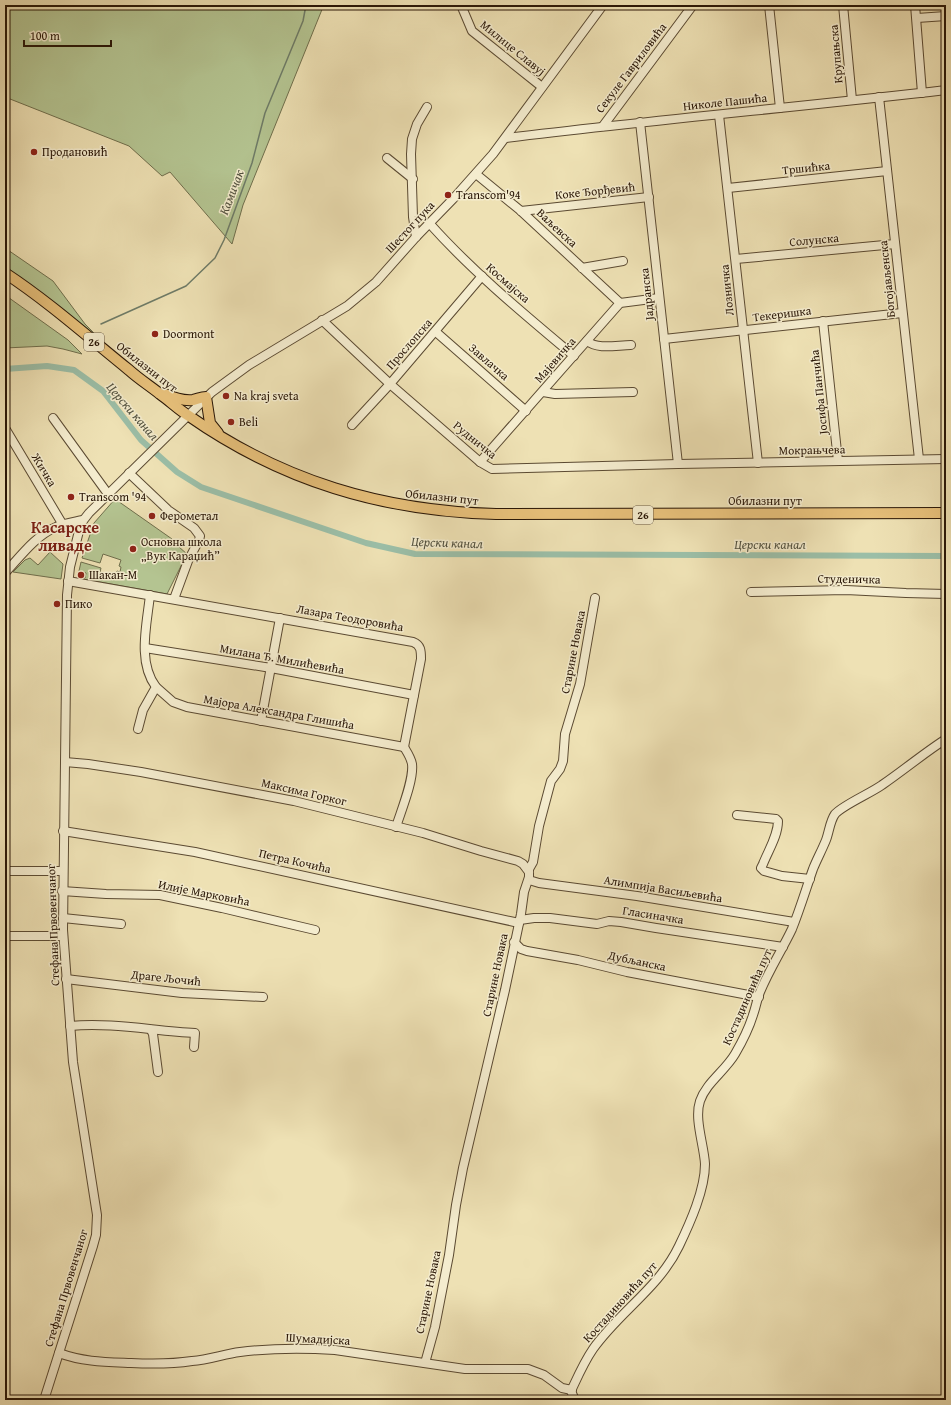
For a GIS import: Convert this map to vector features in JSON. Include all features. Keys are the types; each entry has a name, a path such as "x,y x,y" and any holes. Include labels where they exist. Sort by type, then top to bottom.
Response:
{"main road":[{"name":"Обилазни пут","path":"5,273 45,302 188,416 223,439 266,462 326,486 377,501 437,511 483,514 946,513"},
{"path":"159,393 184,400 195,400 204,396 206,397 210,423 223,439"}],"street":[{"name":"Милице Славуј","path":"461,5 472,31 542,87"},
{"name":"Шестог пука","path":"164,438 206,397 237,372 363,294 376,282 416,237 476,174 506,138 542,87 604,5"},
{"name":"Секуле Гавриловића","path":"603,126 693,5"},
{"path":"769,5 780,108"},
{"name":"Крупањска","path":"843,5 852,100"},
{"path":"915,5 922,93"},
{"path":"916,18 946,16"},
{"name":"Николе Пашића","path":"506,138 603,126 946,90"},
{"name":"Богојављенска","path":"879,97 919,459"},
{"path":"416,237 413,217 413,178 410,165 412,139 417,124 427,107"},
{"name":"Лозничка","path":"719,115 758,463"},
{"name":"Јадранска","path":"640,122 678,464"},
{"path":"387,158 413,178"},
{"name":"Тршићка","path":"728,188 887,172"},
{"name":"Ваљевска","path":"476,174 521,211 620,303"},
{"name":"Коке Ђорђевић","path":"521,211 648,197"},
{"name":"Космајска","path":"430,224 451,248 574,356"},
{"name":"Солунска","path":"736,259 895,244"},
{"path":"582,268 623,261"},
{"name":"Прослопска","path":"352,425 436,332 482,276"},
{"path":"620,303 659,298"},
{"name":"Мајевичка","path":"480,462 620,303"},
{"name":"Текеришка","path":"664,339 902,313"},
{"name":"Рудничка","path":"322,320 390,384 486,467 492,469 678,464"},
{"name":"Јосифа Панчића","path":"823,321 838,461"},
{"name":"Завлачка","path":"436,332 526,411"},
{"path":"587,341 594,346 630,345"},
{"path":"543,392 555,394 633,392"},
{"path":"53,418 108,494"},
{"name":"Жичка","path":"5,428 63,525"},
{"name":"Стефана Првовенчаног","path":"44,1400 92,1246 97,1223 89,1158 73,1062 63,936 62,891 68,581 79,531 83,520 164,438"},
{"name":"Мокрањчева","path":"678,464 946,459"},
{"path":"129,473 162,504 199,533 199,540 186,566 174,599"},
{"path":"5,573 38,539 50,530 83,520"},
{"name":"Лазара Теодоровића","path":"68,581 417,643 420,649 421,660 404,747"},
{"name":"Студеничка","path":"751,592 846,590 946,594"},
{"path":"138,729 143,710 156,687 149,674 145,648 150,595"},
{"name":"Старине Новака","path":"425,1363 449,1255 463,1168 505,990 524,892 533,862 539,826 551,781 560,769 563,760 565,734 580,684 595,598"},
{"path":"261,721 280,618"},
{"name":"Милана Ђ. Милићевића","path":"145,648 271,668 414,695"},
{"name":"Мајора Александра Глишића","path":"156,687 168,699 178,704 404,747"},
{"name":"Костадиновића пут","path":"572,1390 582,1367 593,1348 656,1282 666,1270 678,1247 693,1213 703,1180 705,1165 698,1119 699,1103 702,1095 728,1065 735,1054 751,1021 759,997 794,922 835,815 842,809 880,786 927,751 946,739"},
{"path":"396,826 412,770 410,758 404,747"},
{"name":"Максима Горког","path":"65,762 103,766 187,780 294,801 396,826 518,861 525,866 529,876"},
{"path":"737,815 776,819 778,822 775,836 762,864 761,868 764,871 782,876 810,879"},
{"name":"Петра Кочића","path":"63,831 202,853 519,922"},
{"path":"5,871 63,871"},
{"name":"Алимпија Васиљевића","path":"529,876 539,883 637,896 794,922"},
{"name":"Илије Марковића","path":"62,891 106,894 160,895 210,905 315,930"},
{"path":"63,918 121,924"},
{"name":"Гласиначка","path":"519,922 534,918 550,918 597,924 609,920 782,947"},
{"path":"5,936 63,936"},
{"name":"Дубљанска","path":"514,942 521,949 527,951 759,997"},
{"name":"Драге Љочић","path":"66,979 189,994 263,997"},
{"path":"70,1026 85,1025 195,1033 194,1047"},
{"path":"151,1030 153,1034 158,1072"},
{"name":"Шумадијска","path":"59,1353 75,1358 103,1362 168,1363 193,1361 239,1352 314,1349 335,1350 465,1369 528,1369 544,1375 562,1388 572,1390"},
{"path":"572,1390 575,1400"}],"green space":[{"path":"5,5 322,5 323,7 243,205 232,244 170,172 162,176 129,146 5,97"},
{"path":"5,248 53,281 85,324 98,337 5,270"},
{"path":"5,295 68,340 82,354 47,346 5,348"},
{"name":"Основна школа „Вук Караџић”","path":"115,499 172,539 171,540 187,554 167,594 77,578 85,578 86,573 79,571 81,562 101,568 100,572 115,577 117,571 120,572 121,567 119,566 121,560 103,554 100,563 82,558 94,523"},
{"path":"50,552 63,564 61,579 13,572 25,560 30,558 38,565"}],"waterway":[{"name":"Камичак","path":"101,324 186,286 215,258 224,240 252,163 265,113 303,21 306,5"},
{"name":"Церски канал","path":"5,369 47,366 74,370 103,391 141,440 177,472 201,487 366,543 415,554 946,556"}],"place":[{"name":"Продановић","path":"34,152"},
{"name":"Transcom'94","path":"448,195"},
{"name":"Doormont","path":"155,334"},
{"name":"Na kraj sveta","path":"226,396"},
{"name":"Beli","path":"231,422"},
{"name":"Transcom '94","path":"71,497"},
{"name":"Ферометал","path":"152,516"},
{"name":"Основна школа „Вук Караџић”","path":"133,549"},
{"name":"Шакан-М","path":"81,575"},
{"name":"Пико","path":"57,604"}],"district":[{"name":"Касарске ливаде","path":"65,536"}]}
